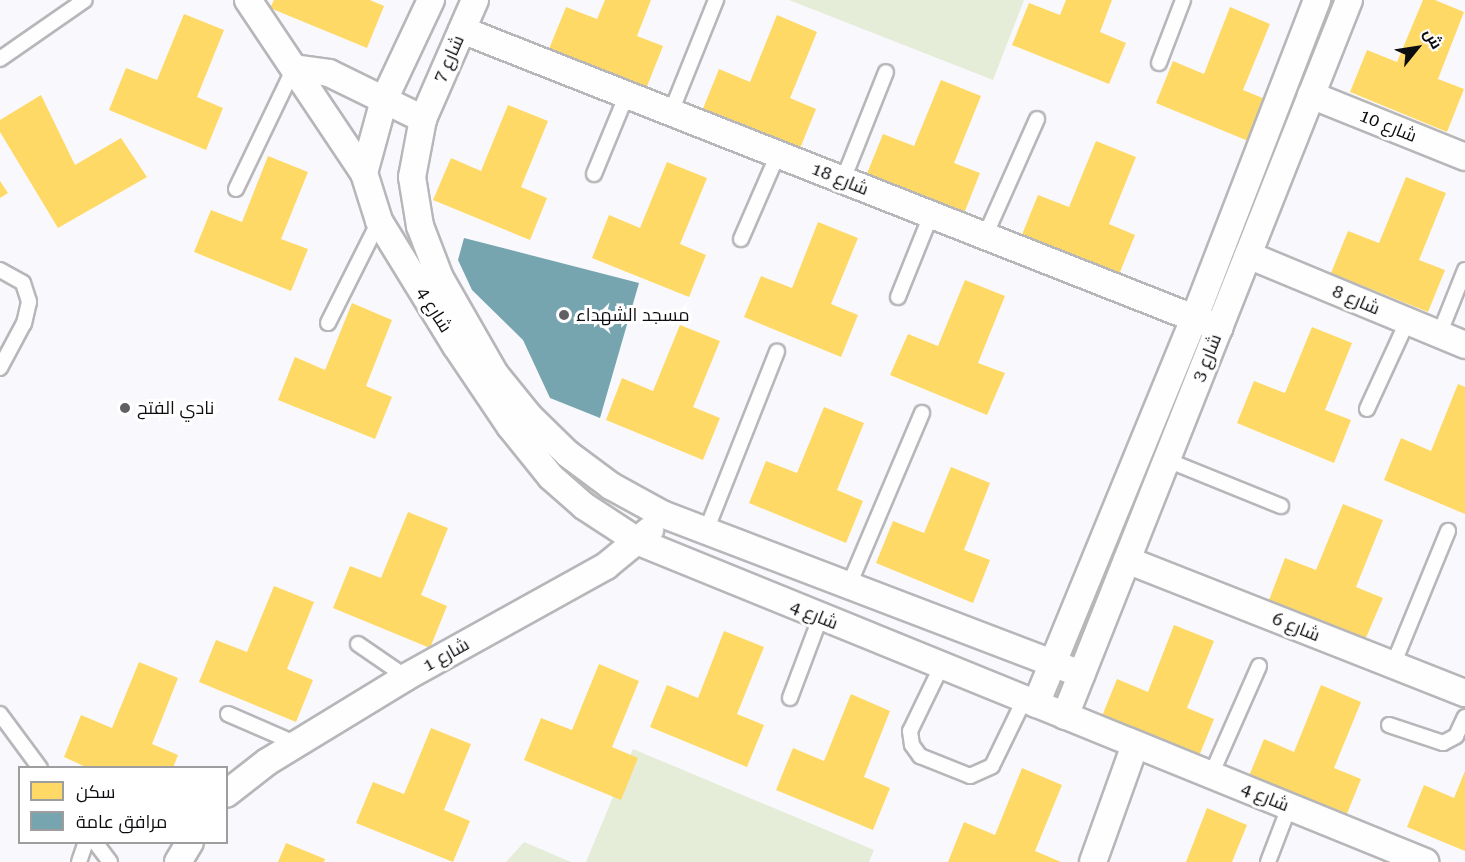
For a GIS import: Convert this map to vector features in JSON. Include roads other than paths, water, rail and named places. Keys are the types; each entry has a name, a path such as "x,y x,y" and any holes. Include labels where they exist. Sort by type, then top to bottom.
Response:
{"street":[{"name":"شارع 4","path":"248,0 364,173 379,221 490,381 551,477 584,506 639,542 820,618 1425,862"},
{"path":"364,173 384,100 431,0"},
{"name":"شارع 7","path":"423,119 475,0"},
{"name":"شارع 3","path":"1030,702 1053,663 1194,319 1317,0"},
{"name":"شارع 3","path":"1065,716 1347,1"},
{"name":"شارع 18","path":"462,30 1219,328"},
{"path":"294,68 329,74 423,119"},
{"name":"شارع 10","path":"1311,95 1465,157"},
{"name":"شارع 4","path":"423,119 412,177 420,226 440,278 490,381 568,454 611,486 662,514 1082,674"},
{"name":"شارع 8","path":"1248,255 1465,345"},
{"path":"1125,486 1152,497"},
{"name":"شارع 1","path":"228,793 297,744 406,677 606,566 639,542 662,514"},
{"name":"شارع 6","path":"1127,560 1465,693"},
{"path":"1093,862 1135,745"},
{"path":"178,862 189,844"}],"lane":[{"path":"0,59 85,0"},
{"path":"671,112 716,0"},
{"path":"1159,63 1183,0"},
{"path":"236,189 294,68"},
{"path":"843,180 886,72"},
{"path":"594,174 627,94"},
{"path":"985,236 1037,119"},
{"path":"741,239 778,154"},
{"path":"898,297 931,215"},
{"path":"328,323 379,221"},
{"path":"0,270 23,283 29,302 24,322 4,350 0,368"},
{"path":"1439,334 1465,270"},
{"path":"1367,409 1407,322"},
{"path":"706,531 777,352"},
{"path":"849,585 922,413"},
{"path":"1167,460 1281,506"},
{"path":"1393,665 1448,531"},
{"path":"790,698 820,618"},
{"path":"358,644 406,677"},
{"path":"1211,775 1259,666"},
{"path":"941,667 910,738 920,756 960,772 978,775 992,766 1030,702"},
{"path":"0,714 39,766"},
{"path":"228,714 297,744"},
{"path":"1389,725 1443,743 1456,736 1465,717"},
{"path":"1268,862 1288,807"},
{"path":"79,862 86,844"},
{"path":"96,844 110,862"}],"place":[{"name":"مسجد الشهداء","path":"564,315"},
{"name":"نادي الفتح","path":"125,408"}]}
